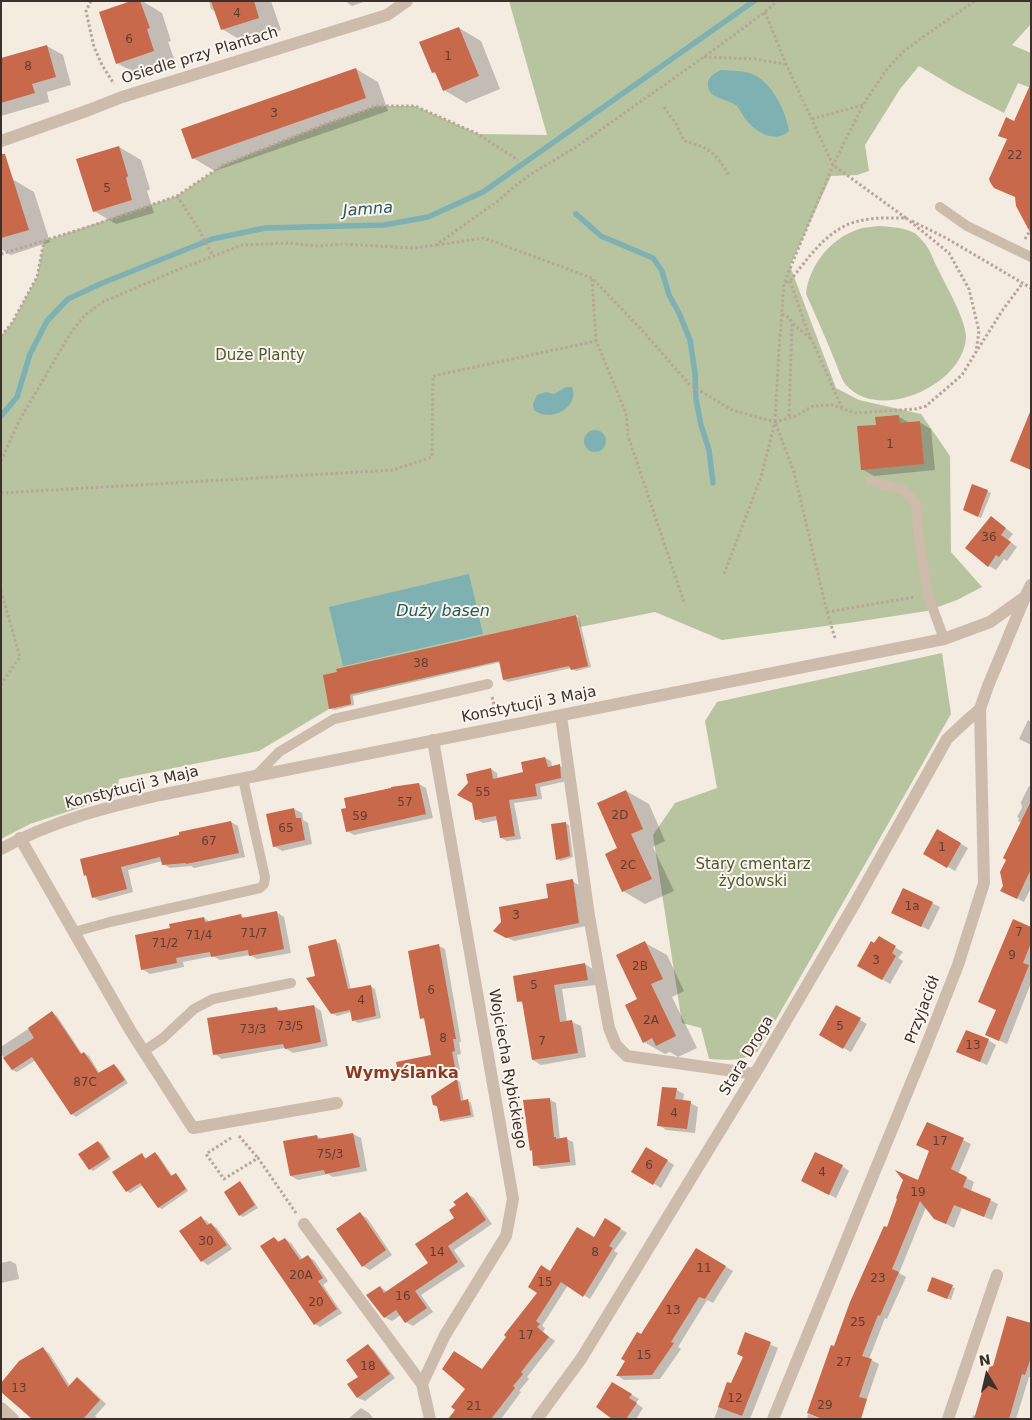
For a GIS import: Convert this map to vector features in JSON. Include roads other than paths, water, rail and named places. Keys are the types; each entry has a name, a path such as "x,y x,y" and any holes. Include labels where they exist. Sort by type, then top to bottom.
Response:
{"street":[{"name":"Osiedle przy Plantach","path":"1,141 122,97 386,15 407,1"},
{"name":"Konstytucji 3 Maja","path":"1,849 20,838 54,824 92,812 160,795 944,639 990,622 1025,597 1031,585"},
{"name":"Przyjaciół","path":"773,1419 925,1049 958,965 984,883 980,709 1025,597"},
{"name":"Stara Droga","path":"537,1419 581,1359 756,1074 948,739 980,709"},
{"path":"561,716 589,916 609,1028 616,1044 627,1056 756,1074"},
{"name":"Wojciecha Rybickiego","path":"422,1384 445,1335 506,1236 513,1199 433,740"},
{"path":"20,838 130,1030 193,1128 338,1103"},
{"path":"304,1224 422,1384 430,1419"},
{"path":"948,1419 998,1275"},
{"path":"1,1408 14,1419"}],"lane":[{"path":"940,207 967,226 1031,256"},
{"path":"871,480 904,490 916,504 928,595 944,639"},
{"path":"74,932 260,888 264,884 265,877 249,777 279,752 334,719 488,684"},
{"path":"144,1051 163,1038 194,1009 213,999 291,982"}],"water":[{"path":"721,70 741,71 752,74 765,83 781,106 789,131 784,135 768,136 752,126 733,103 714,96 709,89 708,83 713,75"},
{"path":"566,387 572,387 573,395 568,407 555,414 548,415 534,410 533,404 537,395 546,392 554,394"},
{"path":"595,430 603,433 606,441 603,449 595,452 587,449 584,441 587,433"},
{"name":"Duży basen","path":"469,574 483,634 343,666 329,607"}],"waterway":[{"name":"Jamna","path":"1,416 17,397 30,354 47,321 68,299 100,284 212,239 265,228 384,225 428,217 483,192 754,1"},
{"path":"576,214 601,236 653,258 662,271 669,295 690,340 695,373 696,399 701,425 709,450 713,483"}],"district":[{"name":"Wymyślanka","path":"402,1074"}],"park label":[{"name":"Duże Planty","path":"260,356"},
{"name":"Stary cmentarz żydowski","path":"753,874"}]}
